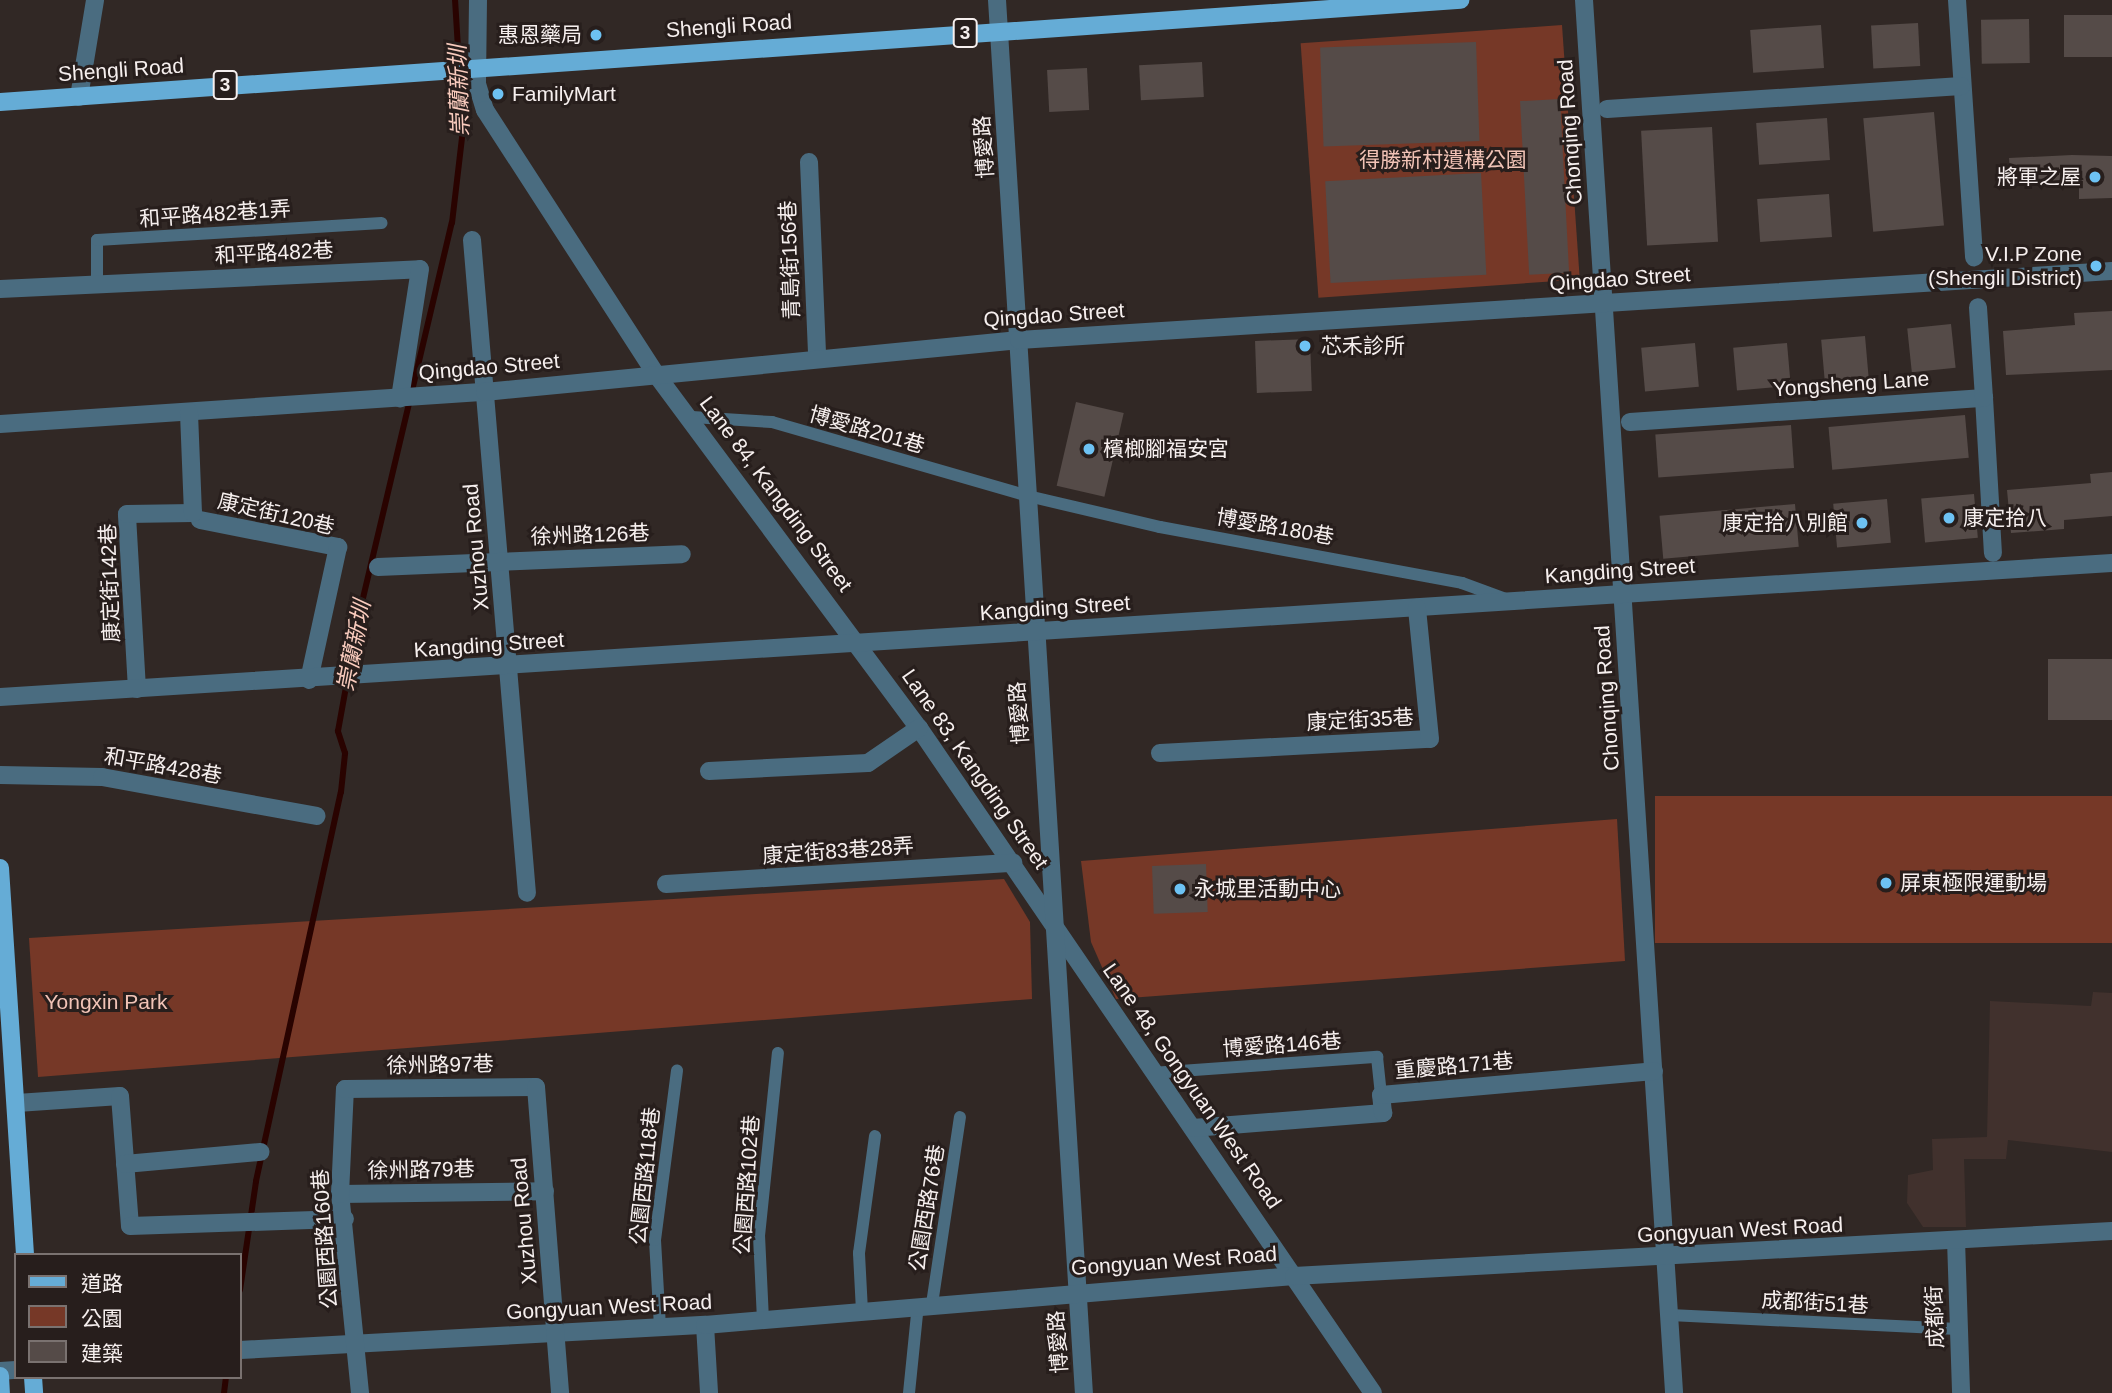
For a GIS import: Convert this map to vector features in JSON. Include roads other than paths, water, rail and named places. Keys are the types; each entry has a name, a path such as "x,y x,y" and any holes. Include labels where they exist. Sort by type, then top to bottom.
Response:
{"main road":[{"name":"Shengli Road","path":"0,102 474,65 1460,0"},
{"path":"0,868 1,920 17,1103 25,1253"},
{"path":"0,1374 1,1393"}],"street":[{"path":"79,97 95,0"},
{"path":"478,0 474,65 485,110 655,373"},
{"name":"博愛路","path":"997,0 1084,1393"},
{"name":"Chonqing Road","path":"1584,0 1675,1393"},
{"path":"1957,0 1974,257"},
{"path":"1607,110 1961,86"},
{"name":"青島街156巷","path":"809,162 817,356"},
{"name":"Xuzhou Road","path":"472,240 510,666 527,893"},
{"name":"和平路482巷","path":"0,289 421,270 400,398"},
{"name":"Qingdao Street","path":"0,425 485,392 817,356 1019,340 2112,271"},
{"path":"1978,307 1993,553"},
{"name":"Lane 84, Kangding Street","path":"655,373 692,417 858,644"},
{"name":"Yongsheng Lane","path":"1630,422 1984,398"},
{"name":"康定街142巷","path":"137,690 127,514 193,513 189,412"},
{"name":"康定街120巷","path":"200,520 338,547 309,680"},
{"name":"徐州路126巷","path":"378,567 682,554"},
{"name":"Kangding Street","path":"0,697 358,677 2112,563"},
{"name":"康定街35巷","path":"1160,753 1430,739 1417,608"},
{"name":"Lane 83, Kangding Street","path":"858,644 1055,922"},
{"path":"709,771 868,764 919,728"},
{"name":"和平路428巷","path":"0,775 102,777 316,816"},
{"name":"康定街83巷28弄","path":"666,884 1013,863"},
{"name":"Lane 48, Gongyuan West Road","path":"1055,922 1153,1073 1373,1393"},
{"name":"重慶路171巷","path":"1193,1128 1383,1113 1381,1095 1654,1071"},
{"name":"Xuzhou Road","path":"536,1087 559,1393"},
{"name":"徐州路97巷","path":"345,1089 536,1087"},
{"name":"公園西路160巷","path":"345,1089 340,1194 345,1219 360,1393"},
{"path":"17,1103 120,1096 130,1226 345,1219"},
{"path":"125,1164 260,1152"},
{"name":"徐州路79巷","path":"340,1194 545,1191"},
{"name":"Gongyuan West Road","path":"242,1350 705,1325 1078,1290 1293,1276 1666,1258 2112,1231"},
{"name":"成都街","path":"1956,1240 1961,1393"},
{"path":"705,1325 709,1393"}],"lane":[{"name":"和平路482巷1弄","path":"97,285 97,240 381,223"},
{"name":"博愛路201巷","path":"692,417 772,422 1028,496"},
{"name":"博愛路180巷","path":"1028,496 1160,527 1462,583 1513,601"},
{"name":"公園西路102巷","path":"763,1320 759,1236 778,1053"},
{"name":"博愛路146巷","path":"1153,1073 1377,1057 1381,1095"},
{"name":"公園西路118巷","path":"660,1327 655,1240 677,1070"},
{"name":"公園西路76巷","path":"909,1393 960,1117"},
{"path":"862,1311 859,1253 875,1136"},
{"name":"成都街51巷","path":"1670,1315 1958,1329"}],"waterway":[{"name":"崇蘭新圳","path":"242,1276 256,1181 341,792 345,753 338,731 359,615 452,223 463,130 455,0"},
{"name":"崇蘭新圳","path":"224,1393 226,1379"}],"place":[{"name":"惠恩藥局","path":"596,35"},
{"name":"FamilyMart","path":"498,94"},
{"name":"將軍之屋","path":"2095,177"},
{"name":"V.I.P Zone (Shengli District)","path":"2096,266"},
{"name":"芯禾診所","path":"1305,346"},
{"name":"檳榔腳福安宮","path":"1089,449"},
{"name":"康定拾八","path":"1949,518"},
{"name":"康定拾八別館","path":"1862,523"},
{"name":"屏東極限運動場","path":"1886,883"},
{"name":"永城里活動中心","path":"1180,889"}],"park label":[{"name":"得勝新村遺構公園","path":"1443,160"},
{"name":"Yongxin Park","path":"106,1002"}]}
